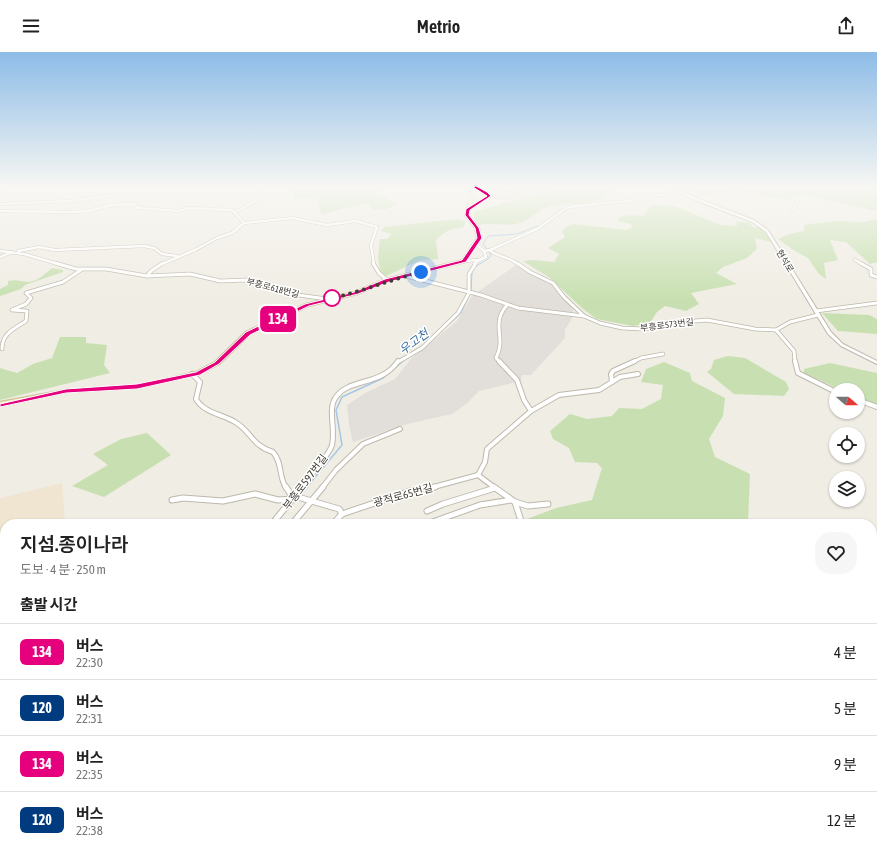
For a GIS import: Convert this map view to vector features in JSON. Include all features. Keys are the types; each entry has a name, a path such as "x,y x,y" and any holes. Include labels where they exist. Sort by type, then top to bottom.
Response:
{"main road":[{"path":"0,404 66,391 137,386 192,374 217,363 248,333 307,305 356,293 387,280 464,261 479,238 477,228 474,224"}],"street":[{"path":"147,276 153,269 177,256 202,247 213,239 234,234 243,224"},
{"path":"366,224 377,228 372,241 371,257 377,273 387,280"},
{"path":"487,250 537,229 543,224"},
{"name":"현석로","path":"757,224 767,231 829,333 842,345 877,363"},
{"name":"부흥로573번길","path":"476,244 496,255 513,260 530,272 553,283 564,297 584,316 600,323 622,328 643,329 671,323 707,320 756,329 776,330 790,322 818,315"},
{"name":"부흥로618번길","path":"0,257 14,252 40,247 55,250 144,246 154,248 162,254 177,256"},
{"name":"부흥로597번길","path":"276,519 295,497 332,446 334,426 331,405 336,396 344,389 379,378 393,369 399,360 422,348 458,313 471,294 469,274 473,265 486,257 487,250"},
{"name":"부흥로618번길","path":"0,251 14,252 69,268 82,270 106,269 147,276 190,274 220,281 246,280 292,294 327,299"},
{"path":"464,261 479,260"},
{"path":"855,260 871,269 871,275 877,277"},
{"path":"2,349 1,340 5,334 18,328 26,321 27,311 12,310 26,304 30,298 26,293 63,282 82,270"},
{"path":"406,276 471,294 507,306 584,316"},
{"path":"816,311 877,303"},
{"path":"507,306 498,316 496,324 501,333 499,339 501,348 496,358 517,380 524,400 531,411"},
{"path":"776,330 794,350 795,367 798,373 829,388"},
{"path":"612,382 610,374 614,371 641,358 663,354"},
{"path":"192,374 200,380 201,385 196,399 199,404 219,416 236,422 262,449 273,452 280,463 281,479 291,495 339,509 342,514"},
{"path":"548,504 528,506 513,501 478,475 485,462 488,449 531,411 560,395 596,390 620,377 638,374"},
{"path":"865,403 877,407"},
{"path":"296,519 336,470 363,444 400,429"},
{"name":"광적로65번길","path":"338,519 342,514 410,491 444,485 478,475"},
{"name":"광적로65번길","path":"427,511 443,504 495,488"},
{"path":"172,500 183,498 223,501 255,494 278,500 295,497"},
{"path":"441,519 480,505 513,501"},
{"path":"513,501 520,519"}],"shaded area":[{"path":"516,265 553,285 572,305 573,310 572,318 565,330 565,338 531,375 522,375 521,381 479,391 466,404 452,414 407,424 353,442 349,425 347,405 365,393 395,379 411,359 457,321 472,296"},
{"path":"62,483 65,519 0,519 0,498"}],"green space":[{"path":"407,224 465,224 463,228 448,231 442,234 436,240 438,259 420,260 386,276 381,275 378,258 380,239 387,239 392,234 381,231 384,227"},
{"path":"572,224 626,230 632,228 631,224 719,224 737,226 737,224 750,224 753,227 761,228 772,242 755,238 757,249 747,258 723,267 716,273 737,284 691,293 699,304 686,311 665,306 657,312 650,323 633,326 597,319 583,309 550,278 523,261 534,260 554,262 559,254 548,248 565,237 562,232 565,227"},
{"path":"877,224 877,262 870,264 846,242 830,240 838,260 824,263 826,279 819,274 808,258 778,239 788,234 804,231 804,225"},
{"path":"52,268 63,270 63,272 25,285 21,289 0,296 0,289 8,285 8,281 16,280 31,282 41,277"},
{"path":"822,313 869,315 877,319 877,334 838,331"},
{"path":"60,337 86,337 86,343 107,345 104,365 110,373 0,400 0,368 17,373 33,364 52,358"},
{"path":"728,356 745,358 786,382 789,389 784,396 734,394 707,372 711,369 714,360"},
{"path":"664,362 690,373 692,381 725,398 723,416 709,439 715,457 750,474 748,519 527,519 556,508 592,500 602,468 597,463 575,462 569,448 553,439 550,431 570,414 587,419 612,416 619,408 642,409 661,399 663,385 641,382 646,369"},
{"path":"830,363 877,373 877,405 865,401 865,383 829,383 829,384 804,373 804,369"},
{"path":"147,433 171,455 104,497 72,486 108,465 93,454 121,439"}],"waterway":[{"name":"우고천","path":"476,266 488,259 491,255 483,244 488,236 517,234 537,226"},
{"name":"우고천","path":"421,350 461,313 471,292 472,272"},
{"name":"우고천","path":"306,488 342,445 336,410 342,397 383,378 403,361"},
{"name":"우고천","path":"299,496 307,487"},
{"name":"우고천","path":"287,509 295,500"}],"bus line":[{"name":"134","path":"0,404 66,391 85,389 121,389 198,373 217,363 248,333 307,305 356,293 387,280 457,264 464,261 479,238 477,228 474,224"}],"route":[{"path":"332,298 327,299 356,293 387,280 421,272"}]}
